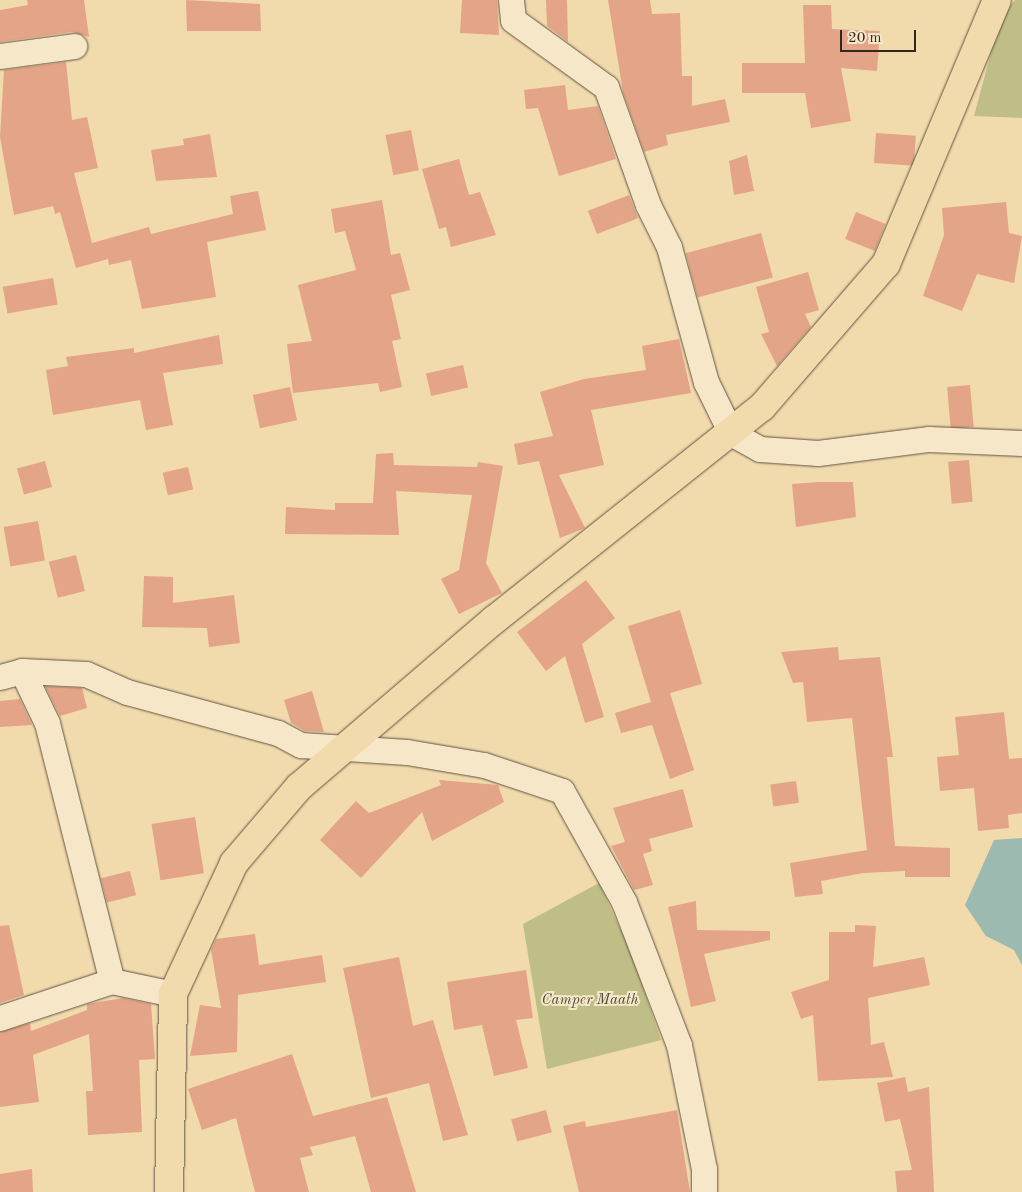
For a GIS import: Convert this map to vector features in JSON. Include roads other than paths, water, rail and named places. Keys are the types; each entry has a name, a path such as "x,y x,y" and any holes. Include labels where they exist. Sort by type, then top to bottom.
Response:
{"main road":[{"path":"169,1192 173,994 234,863 299,787 494,620 762,408 886,264 997,0"}],"street":[{"path":"511,0 513,20 606,87 648,205 669,247 706,382 731,433 760,449 818,453 929,439 1022,443"},
{"path":"0,56 74,46"},
{"path":"11,674 86,674 127,692 278,733 301,745 408,752 484,765 562,791 624,902 679,1045 704,1169 704,1192"},
{"path":"11,674 47,723 112,981"},
{"path":"0,1018 112,981 173,994"}],"water":[{"path":"1022,838 1022,965 1014,950 986,936 965,905 994,840"}],"park label":[{"name":"Camper Maath","path":"590,1001"}]}
